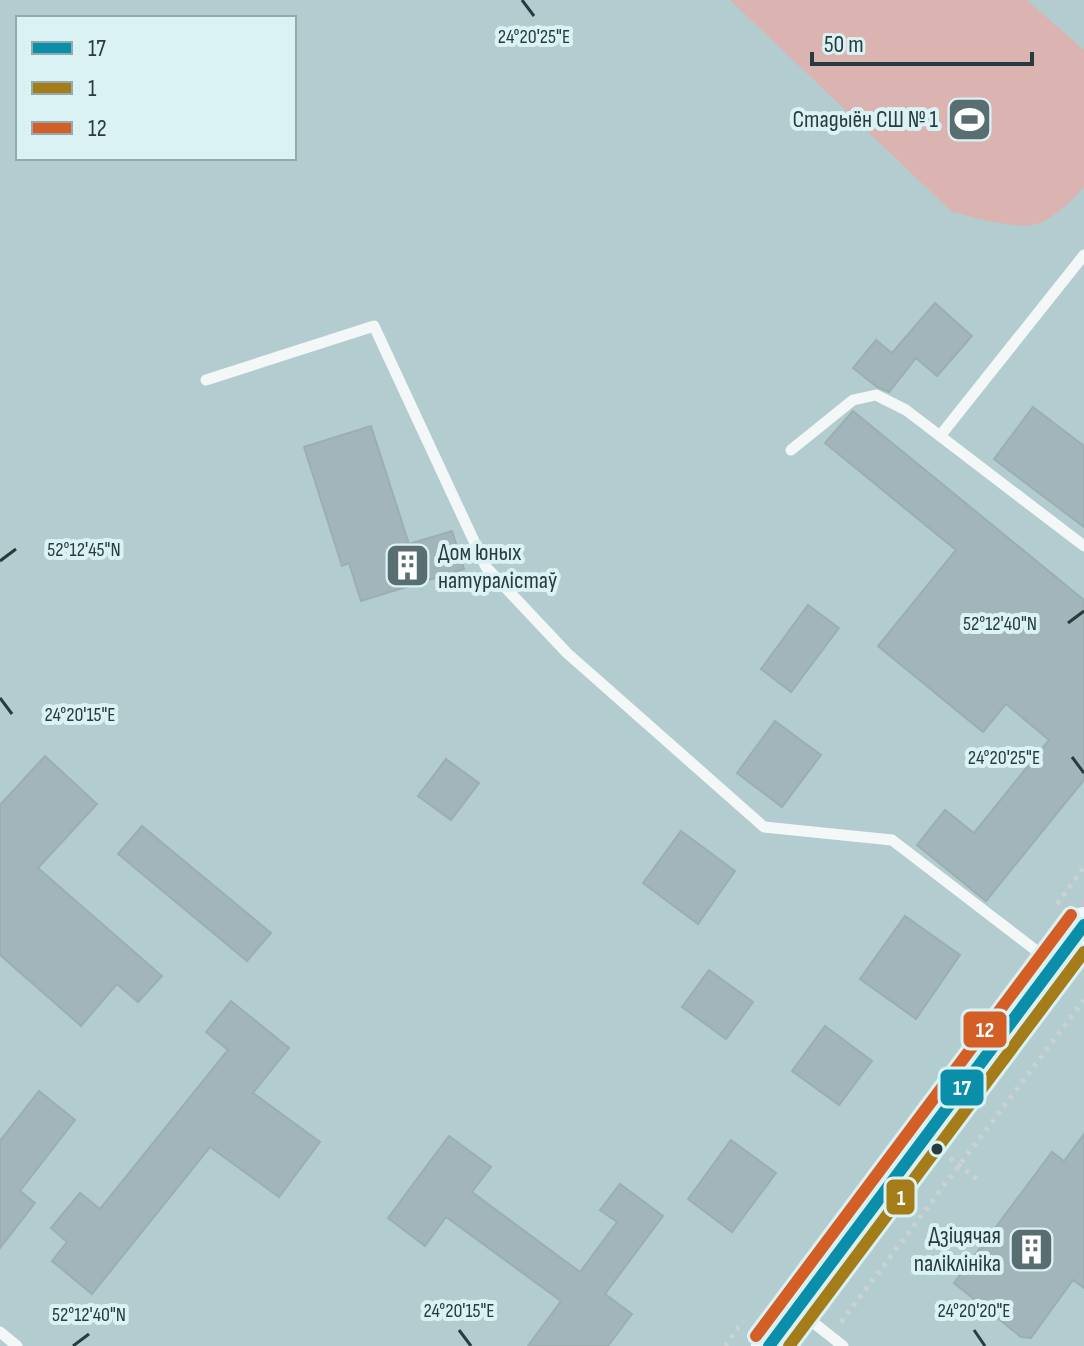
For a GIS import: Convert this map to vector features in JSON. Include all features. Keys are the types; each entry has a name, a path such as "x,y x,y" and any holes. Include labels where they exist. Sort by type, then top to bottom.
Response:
{"main road":[{"path":"769,1346 1084,925"}],"lane":[{"path":"940,436 1084,255"},
{"path":"206,380 374,326 486,567 567,653 764,827 892,840 1055,965"},
{"path":"791,450 853,400 876,395 906,410 1084,546"},
{"path":"797,1309 843,1346"},
{"path":"0,1332 17,1346"}],"path":[{"path":"830,1336 1084,1000"},
{"path":"925,1140 981,1182"}],"shaded area":[{"name":"Стадыён СШ № 1","path":"730,0 1027,0 1084,50 1084,187 1058,212 1031,225 996,222 952,212"}],"building":[{"path":"935,303 972,336 937,376 916,358 889,392 877,387 853,368 876,340 892,353"},
{"path":"1033,407 1084,446 1084,527 994,459"},
{"path":"853,411 1084,600 1084,780 986,901 917,845 945,810 974,833 1049,740 1006,704 983,732 878,646 956,550 825,443"},
{"path":"371,426 409,544 452,531 464,569 361,601 349,563 342,566 304,447"},
{"path":"808,605 839,628 791,692 761,669"},
{"path":"775,721 821,755 782,807 737,773"},
{"path":"45,756 97,804 38,868 162,976 138,1002 117,984 81,1026 0,955 0,805"},
{"path":"446,759 479,783 451,820 418,796"},
{"path":"142,826 271,933 247,961 118,854"},
{"path":"681,831 735,871 698,924 643,883"},
{"path":"905,916 960,955 916,1019 860,979"},
{"path":"709,970 753,1002 726,1039 682,1007"},
{"path":"231,1001 289,1048 253,1093 320,1142 279,1197 210,1147 92,1294 52,1261 67,1242 51,1228 80,1193 100,1209 228,1050 206,1032"},
{"path":"825,1026 872,1061 839,1105 792,1071"},
{"path":"39,1091 75,1120 20,1191 35,1203 0,1248 0,1141"},
{"name":"Дзіцячая паліклініка","path":"1084,1134 1084,1288 1073,1280 1031,1338 1021,1337 954,1283 1052,1152 1064,1161"},
{"path":"449,1136 491,1167 472,1192 580,1272 617,1222 600,1210 620,1184 663,1216 605,1294 632,1314 608,1346 528,1346 561,1301 446,1217 425,1246 388,1218"},
{"path":"731,1140 776,1173 732,1232 688,1199"}],"transit line":[{"name":"12","path":"756,1336 1071,915"},
{"name":"17","path":"769,1346 1084,925"},
{"name":"1","path":"789,1346 1084,952"}],"place":[{"name":"Стадыён СШ № 1","path":"969,119"},
{"name":"Дом юных натуралістаў","path":"407,566"},
{"name":"Дзіцячая паліклініка","path":"1032,1249"}]}
